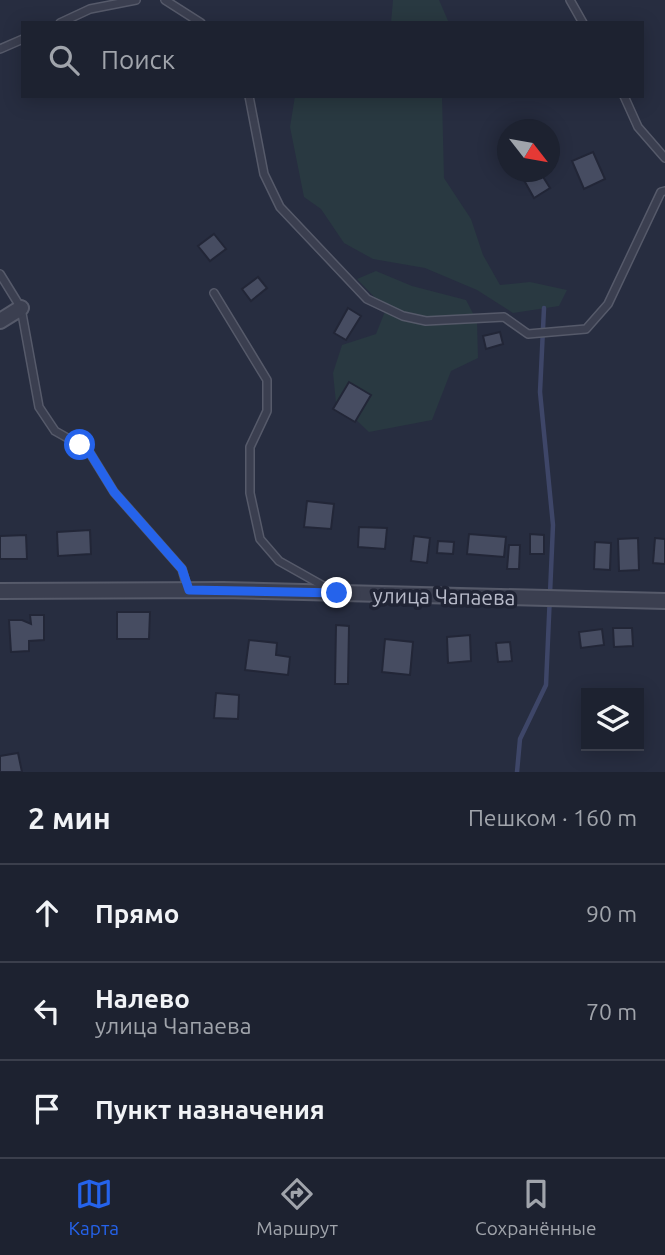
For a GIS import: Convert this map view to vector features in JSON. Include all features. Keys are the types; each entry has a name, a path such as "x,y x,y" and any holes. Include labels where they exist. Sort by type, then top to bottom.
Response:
{"street":[{"path":"0,321 21,308"},
{"name":"улица Чапаева","path":"0,592 223,590 665,601"}],"lane":[{"path":"64,21 90,9 136,0"},
{"path":"165,0 198,21"},
{"path":"570,0 582,21"},
{"path":"0,49 21,40"},
{"path":"249,98 264,174 280,207 367,299 403,316 426,321 504,317 528,334 586,330 608,304 661,192 665,191"},
{"path":"625,98 638,127 665,159"},
{"path":"0,274 21,308 38,407 55,431 90,453 114,492 182,569 189,590"},
{"path":"214,293 267,380 267,411 250,447 250,493 260,539 279,561 337,593"}],"shaded area":[{"path":"393,0 439,0 448,21 391,21"},
{"path":"295,98 442,98 444,178 471,219 483,255 500,285 530,282 567,290 559,306 513,313 477,290 425,268 373,259 344,243 321,209 304,197 290,127"},
{"path":"376,271 412,286 466,300 477,321 478,358 451,371 432,420 369,432 336,403 333,373 342,345 376,334 386,309 357,279"}],"building":[{"path":"593,152 605,179 584,189 572,161"},
{"path":"525,182 546,182 550,188 534,198"},
{"path":"214,234 226,249 210,261 198,246"},
{"path":"258,277 267,288 251,301 242,289"},
{"path":"348,308 361,316 346,340 334,333"},
{"path":"500,332 503,344 486,349 483,336"},
{"path":"349,382 371,395 355,422 333,409"},
{"path":"307,501 334,504 331,529 304,527"},
{"path":"359,527 387,528 385,549 358,547"},
{"path":"90,530 91,554 58,556 57,532"},
{"path":"469,534 506,537 504,557 467,554"},
{"path":"530,534 544,535 544,554 530,554"},
{"path":"26,535 27,559 0,559 0,536"},
{"path":"414,536 430,538 427,563 411,561"},
{"path":"638,538 639,570 619,571 618,539"},
{"path":"655,538 665,539 665,564 653,563"},
{"path":"438,541 454,542 453,554 437,553"},
{"path":"595,542 611,543 610,570 594,569"},
{"path":"509,545 520,545 519,569 507,569"},
{"path":"117,612 150,612 149,639 117,639"},
{"path":"30,615 44,615 44,640 29,641 29,651 11,652 9,620 22,620 31,624"},
{"path":"336,625 349,626 348,684 335,684"},
{"path":"613,628 632,628 633,646 614,647"},
{"path":"602,629 604,645 581,648 579,632"},
{"path":"470,635 471,661 448,663 447,637"},
{"path":"385,639 413,642 410,675 382,672"},
{"path":"249,640 277,643 276,655 290,657 288,675 245,670"},
{"path":"510,642 512,661 498,662 496,643"},
{"path":"216,693 239,695 238,719 214,718"},
{"path":"18,753 22,772 0,772 0,756"}],"waterway":[{"path":"517,772 520,739 546,685 553,525 540,392 544,308"}],"route":[{"path":"80,445 90,453 114,492 182,569 189,590 337,593"}]}
